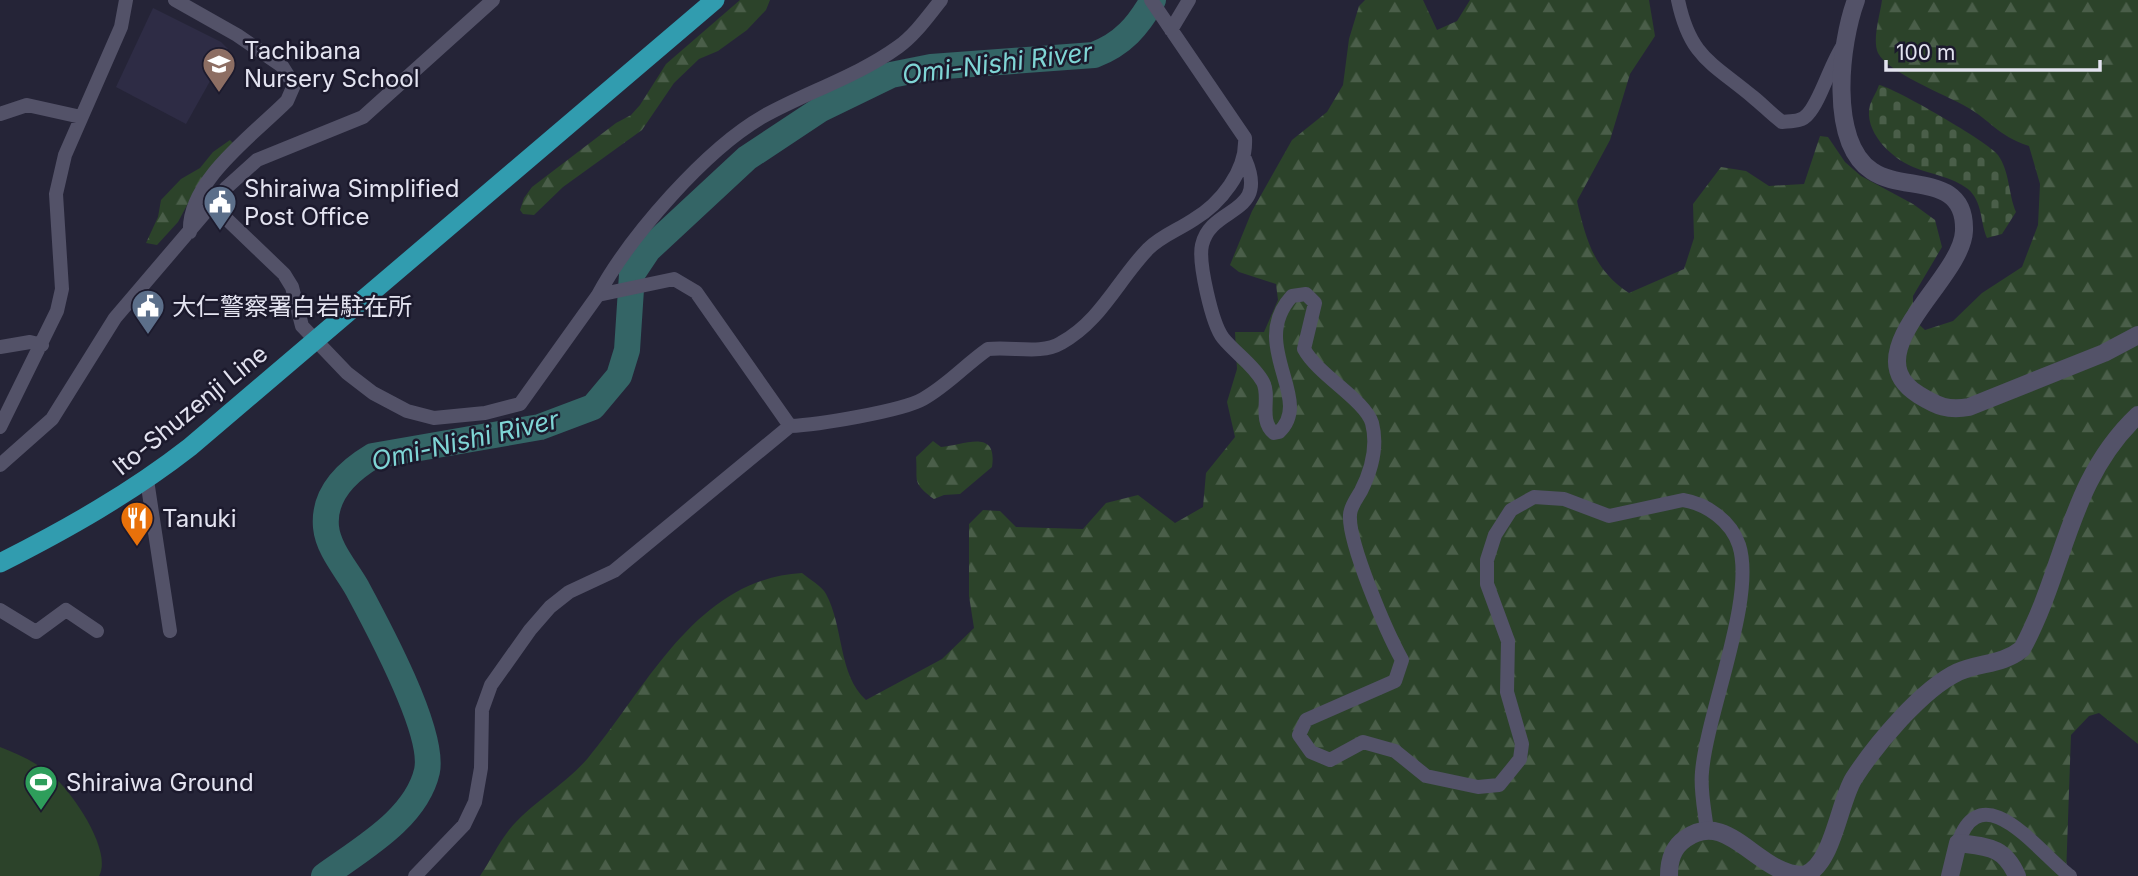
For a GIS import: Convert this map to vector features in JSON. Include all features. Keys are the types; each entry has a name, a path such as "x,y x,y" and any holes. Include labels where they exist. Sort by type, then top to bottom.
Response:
{"main road":[{"name":"Ito-Shuzenji Line","path":"0,563 66,530 148,480 715,0"}],"street":[{"path":"0,427 42,345 62,289 56,194 65,155 121,27 126,0"},
{"path":"175,0 237,35 282,66 294,85 287,102 202,186 189,214 190,232"},
{"path":"0,465 52,419 115,318 212,205 257,160 363,117 493,0"},
{"path":"212,205 284,274 292,287 302,326 314,341 373,393 407,411 446,419 485,414 520,404 602,295 636,238 691,177 734,137 764,117 898,47 941,0"},
{"path":"1150,0 1235,119 1245,138 1245,159 1252,184 1240,208 1207,233 1202,244 1202,267 1214,318 1223,338 1263,381 1266,422 1273,433 1279,432 1288,418 1289,397 1275,347 1276,328 1292,296 1306,294 1315,303 1304,349 1314,365 1365,411 1371,421 1372,460 1368,477 1349,512 1352,534 1389,637 1402,660 1395,681 1306,720 1299,735 1311,752 1330,760 1363,742 1395,751 1426,776 1478,787 1499,785 1520,759 1522,744 1507,692 1508,640 1487,584 1487,560 1500,527 1511,510 1534,497 1564,499 1609,516 1683,500 1692,502 1706,507 1728,527 1738,543 1742,576 1701,773 1707,831"},
{"path":"1168,25 1189,0"},
{"path":"1678,0 1684,28 1697,49 1710,64 1782,122 1798,121 1807,116 1833,59 1844,44"},
{"path":"1856,0 1844,44 1844,122 1853,150 1872,172 1893,181 1938,188 1953,198 1963,214 1960,251 1898,346 1899,371 1914,392 1945,409 1969,407 2104,353 2138,335"},
{"path":"0,114 27,105 81,117"},
{"path":"415,876 464,825 475,802 481,768 482,710 491,685 550,607 569,592 614,571 790,426 816,425 920,402 957,377 988,349 1047,350 1061,343 1093,319 1150,247 1209,209 1245,159"},
{"path":"602,295 674,279 696,292 790,426"},
{"path":"0,347 30,342 42,345"},
{"path":"1669,876 1674,849 1690,835 1707,831 1724,836 1766,867 1784,876 1805,875 1812,869 1828,848 1852,781 1922,699 1961,671 2002,662 2022,649 2085,484 2109,444 2138,415"},
{"path":"148,480 170,631"},
{"path":"0,610 36,632 66,610 97,631"},
{"path":"1950,876 1958,843 1966,826 1992,814 2018,829 2070,876"},
{"path":"1958,843 2001,853 2010,860 2017,876"}],"shaded area":[{"path":"153,8 221,42 228,49 186,124 116,87"}],"green space":[{"path":"740,0 770,0 766,10 747,30 718,51 699,59 674,83 642,130 563,187 534,215 523,214 520,210 524,198 532,187 616,123 631,115 666,64"},
{"path":"1365,0 1423,0 1437,30 1457,21 1470,0 1649,0 1655,36 1630,74 1610,140 1577,201 1588,241 1607,274 1629,293 1684,269 1694,238 1693,204 1721,167 1746,171 1769,186 1804,184 1820,136 1828,137 1845,162 1861,176 1913,204 1935,220 1942,247 1913,296 1913,319 1925,330 1953,321 1982,293 2022,267 2038,225 2040,184 2029,146 2009,137 1956,101 1904,75 1884,60 1876,48 1882,0 2138,0 2138,744 2099,713 2089,716 2071,735 2066,876 480,876 509,830 588,758 678,641 704,615 732,594 765,580 802,573 815,583 824,591 832,607 850,678 866,700 942,659 974,628 969,596 969,524 983,510 1000,511 1016,527 1083,529 1106,503 1138,495 1175,523 1203,507 1206,473 1235,437 1227,402 1237,369 1235,332 1264,332 1278,300 1276,284 1239,272 1230,265 1252,211 1292,140 1327,112 1343,85 1349,39 1359,6"},
{"path":"1879,85 1941,116 1998,155 2005,168 2016,212 2002,234 1987,238 1979,206 1968,189 1955,181 1905,163 1881,142 1875,134 1869,115 1870,105"},
{"path":"230,140 233,143 200,181 178,222 157,245 146,243 158,217 161,200 181,179 200,168 213,152"},
{"path":"933,441 941,447 968,442 984,443 990,447 992,467 960,494 934,499 919,485 916,457"},
{"name":"Shiraiwa Ground","path":"0,747 21,756 53,776 80,808 96,838 100,852 102,865 99,876 0,876"}],"waterway":[{"name":"Omi-Nishi River","path":"324,876 370,844 399,818 421,788 427,771 427,753 414,706 378,627 327,535 326,515 329,504 346,476 373,456 540,427 593,407 619,376 627,350 632,274 648,250 747,158 821,109 891,75 931,67 1094,55 1129,33 1153,0"}],"place":[{"name":"Tachibana Nursery School","path":"219,94"},
{"name":"Shiraiwa Simplified Post Office","path":"220,232"},
{"name":"大仁警察署白岩駐在所","path":"148,336"},
{"name":"Tanuki","path":"137,548"},
{"name":"Shiraiwa Ground","path":"41,812"}]}
